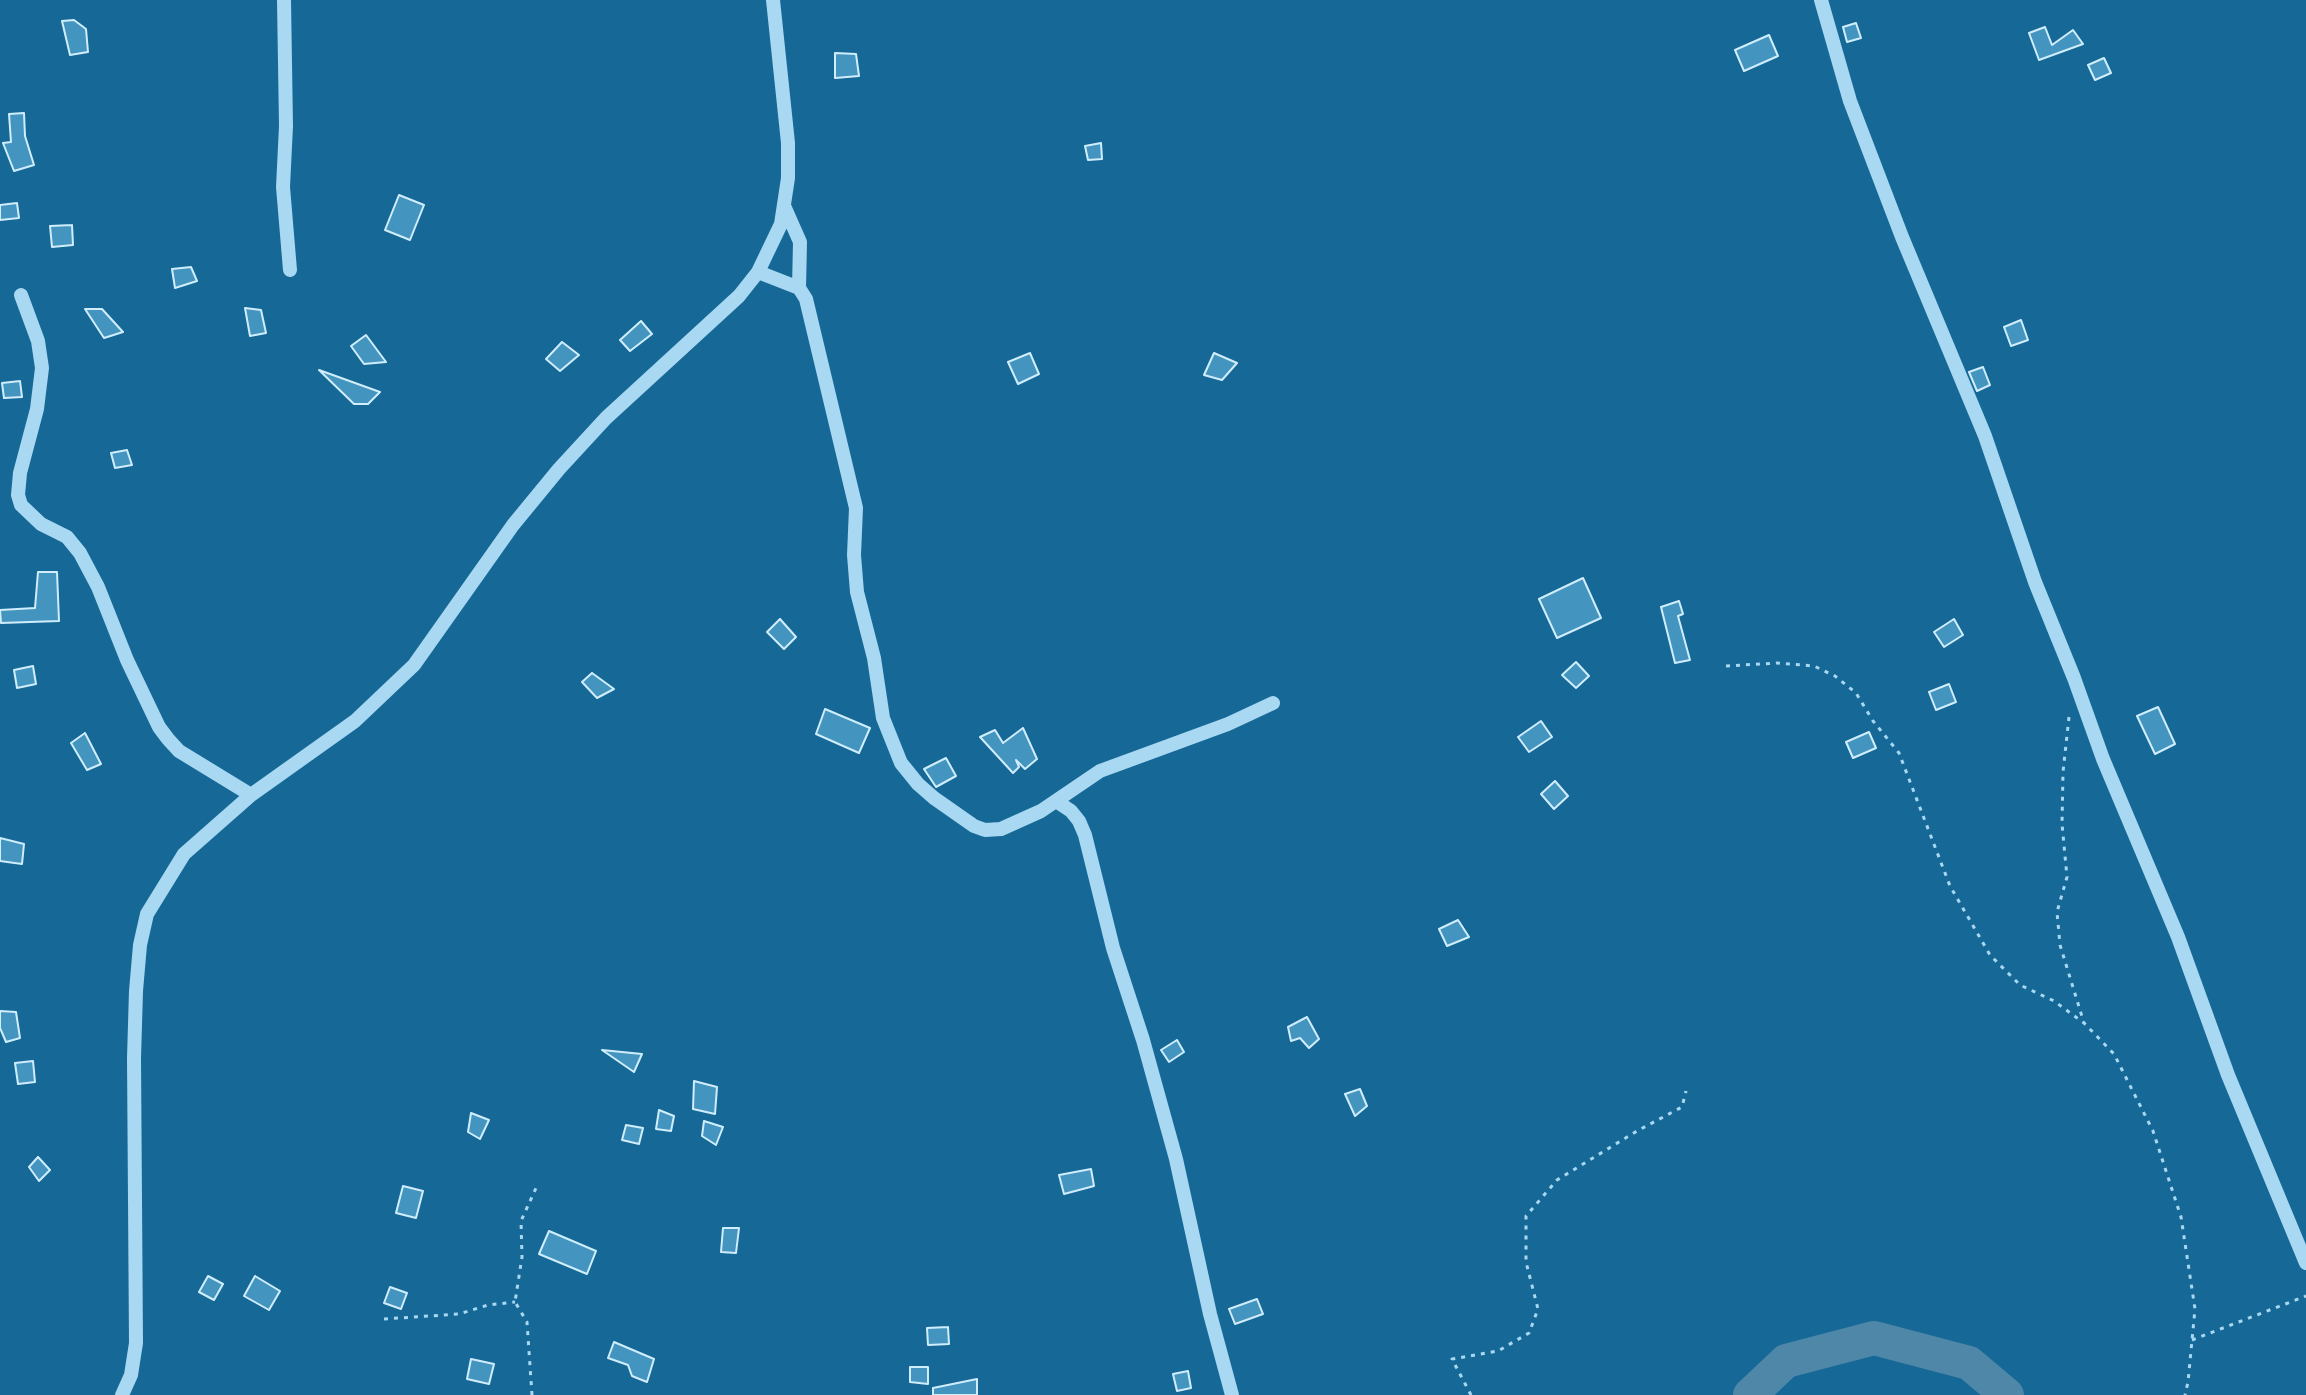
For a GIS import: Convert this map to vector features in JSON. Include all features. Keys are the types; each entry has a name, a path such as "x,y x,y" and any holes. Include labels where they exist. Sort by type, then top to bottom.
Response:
{"street":[{"path":"284,0 286,126 283,187 290,270"},
{"path":"128,1392 136,1343 137,1312 134,1058 140,945 147,914 184,854 251,795 355,721 414,665 513,525 559,469 606,418 739,296 758,272 772,245 785,208 788,143 773,0"},
{"path":"1821,0 1850,101 1897,224 1985,436 2035,582 2103,759 2178,937 2228,1075 2306,1263"},
{"path":"785,208 800,242 799,288 806,299 816,335 854,499 857,592 874,658 883,718 895,752 918,784 962,819 985,830 1010,826 1056,801 1100,771 1200,735 1273,703"},
{"path":"758,272 799,288"},
{"path":"21,295 38,341 42,368 37,409 18,486 21,505 41,524 67,537 80,553 98,587 127,660 159,727 168,739 179,751 251,795"},
{"path":"1056,801 1079,821 1085,835 1113,948 1143,1040 1176,1159 1210,1314 1232,1395"}],"path":[{"path":"1726,666 1777,663 1814,666 1835,676 1856,693 1873,721 1899,753 1950,886 1990,955 2020,985 2054,1001 2084,1023 2114,1054 2153,1131 2181,1217 2195,1309 2185,1395"},
{"path":"2070,709 2062,811 2067,877 2057,912 2060,945 2084,1023"},
{"path":"1471,1395 1452,1359 1498,1351 1519,1339 1529,1333 1538,1309 1526,1262 1526,1216 1557,1180 1682,1107 1686,1091"},
{"path":"532,1395 527,1322 515,1302 522,1257 521,1221 536,1188"},
{"path":"2192,1340 2306,1296"},
{"path":"384,1319 459,1314 488,1305 515,1302"}],"building":[{"path":"74,20 86,29 88,52 70,55 62,21"},
{"path":"1856,23 1861,38 1847,42 1843,27"},
{"path":"2045,27 2052,45 2073,30 2083,44 2039,60 2029,33"},
{"path":"1769,35 1778,56 1744,71 1735,50"},
{"path":"835,53 856,54 859,76 835,78"},
{"path":"2104,58 2111,73 2095,80 2088,65"},
{"path":"24,113 25,136 34,165 14,171 3,143 11,142 9,114"},
{"path":"1101,143 1102,159 1088,160 1085,146"},
{"path":"399,195 424,205 410,240 385,230"},
{"path":"17,203 19,218 0,220 0,205"},
{"path":"72,225 73,245 52,247 50,226"},
{"path":"191,267 197,281 175,288 172,269"},
{"path":"245,308 261,310 266,333 250,336"},
{"path":"85,309 102,309 123,332 104,338"},
{"path":"2021,320 2028,340 2011,346 2004,327"},
{"path":"641,321 652,334 630,351 620,340"},
{"path":"366,335 386,362 364,364 351,346"},
{"path":"562,342 579,355 560,371 546,359"},
{"path":"1030,353 1039,374 1018,384 1008,362"},
{"path":"1214,353 1237,363 1222,380 1204,375"},
{"path":"1983,367 1990,385 1977,391 1969,372"},
{"path":"319,370 380,392 368,404 354,404"},
{"path":"20,381 22,397 4,398 2,383"},
{"path":"127,450 132,465 115,468 111,453"},
{"path":"38,572 57,572 59,621 1,623 0,610 35,608"},
{"path":"1583,578 1601,618 1557,638 1539,599"},
{"path":"1679,601 1683,614 1678,616 1690,660 1675,663 1661,607"},
{"path":"780,619 796,637 784,649 767,632"},
{"path":"1954,619 1963,635 1944,647 1934,632"},
{"path":"1576,662 1589,676 1576,688 1562,675"},
{"path":"33,666 36,684 17,688 14,670"},
{"path":"592,673 614,689 597,698 582,682"},
{"path":"1949,684 1956,702 1936,710 1929,692"},
{"path":"2158,707 2175,744 2155,754 2137,716"},
{"path":"825,709 870,728 859,753 816,734"},
{"path":"1541,721 1552,737 1529,752 1518,737"},
{"path":"1023,728 1037,759 1025,769 1016,760 1019,767 1013,773 980,737 995,730 1003,743"},
{"path":"1869,732 1876,748 1853,758 1846,742"},
{"path":"85,733 101,764 87,770 71,743"},
{"path":"946,758 956,776 936,787 924,769"},
{"path":"1555,781 1568,796 1554,809 1541,794"},
{"path":"0,838 24,844 22,864 0,861"},
{"path":"1458,920 1469,937 1447,946 1439,929"},
{"path":"0,1011 16,1012 20,1038 6,1042 0,1028"},
{"path":"1307,1017 1319,1039 1309,1048 1300,1038 1291,1041 1288,1027"},
{"path":"1177,1040 1184,1052 1169,1062 1161,1050"},
{"path":"602,1050 642,1054 634,1072"},
{"path":"33,1061 35,1082 18,1084 15,1063"},
{"path":"694,1081 717,1087 715,1114 693,1109"},
{"path":"1360,1089 1367,1106 1355,1116 1345,1094"},
{"path":"659,1110 674,1116 671,1131 656,1129"},
{"path":"471,1113 489,1120 480,1139 468,1132"},
{"path":"704,1121 723,1127 716,1145 702,1136"},
{"path":"626,1125 643,1128 639,1144 622,1140"},
{"path":"38,1157 50,1170 39,1181 29,1167"},
{"path":"1091,1169 1094,1186 1064,1194 1059,1175"},
{"path":"403,1186 423,1191 416,1218 396,1213"},
{"path":"723,1228 739,1228 736,1253 721,1252"},
{"path":"549,1231 596,1251 587,1274 539,1254"},
{"path":"208,1276 223,1284 214,1300 199,1292"},
{"path":"255,1276 280,1291 269,1310 244,1296"},
{"path":"390,1287 407,1293 401,1309 384,1303"},
{"path":"1257,1299 1263,1314 1235,1324 1229,1309"},
{"path":"948,1327 949,1344 928,1345 927,1328"},
{"path":"614,1342 654,1359 647,1382 632,1376 628,1365 608,1358"},
{"path":"471,1359 494,1364 489,1384 467,1379"},
{"path":"910,1367 928,1367 928,1384 910,1382"},
{"path":"1188,1371 1191,1388 1177,1391 1173,1374"},
{"path":"977,1379 977,1395 933,1395 933,1388"}],"waterway":[{"path":"1750,1395 1786,1361 1874,1338 1969,1363 2007,1395"}]}
